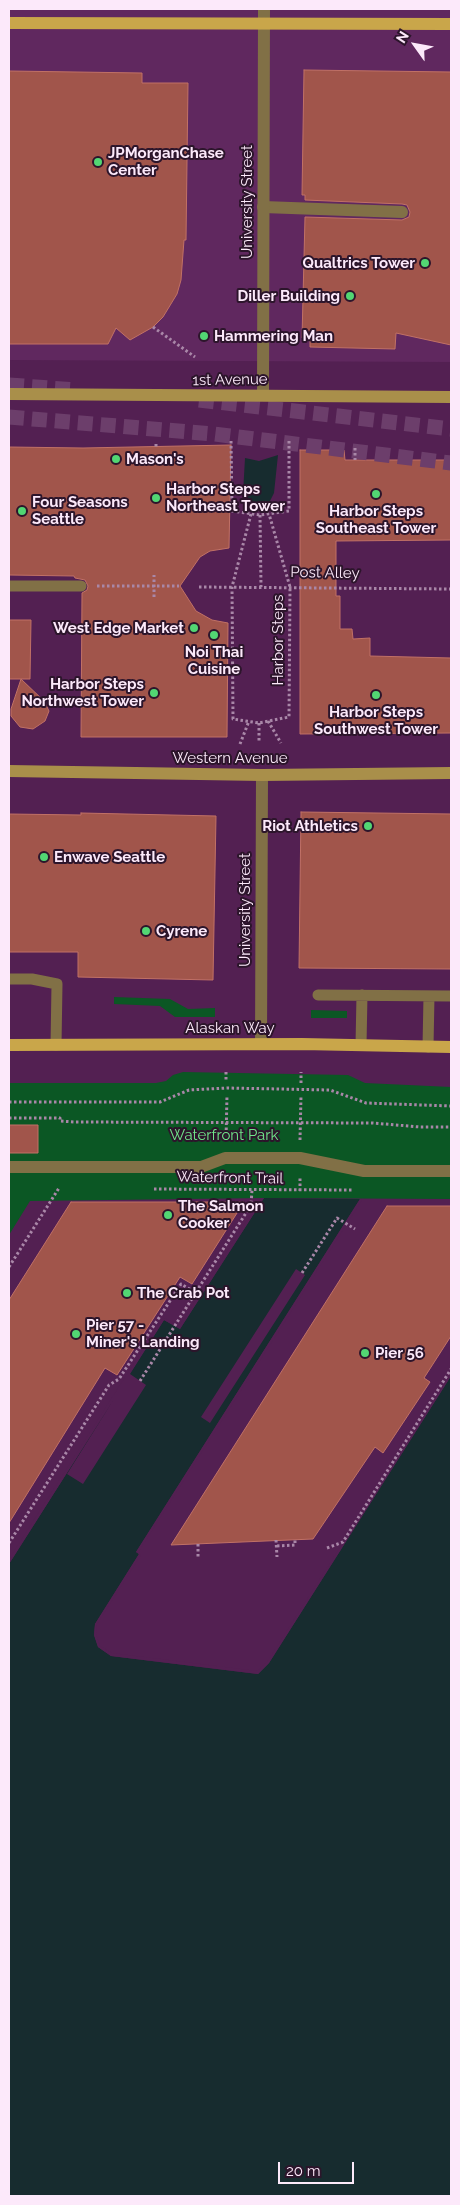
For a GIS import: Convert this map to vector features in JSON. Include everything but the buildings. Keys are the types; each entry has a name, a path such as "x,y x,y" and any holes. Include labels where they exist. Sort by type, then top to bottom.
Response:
{"main road":[{"path":"9,23 451,24"},
{"name":"1st Avenue","path":"9,394 182,397 451,397"},
{"name":"Western Avenue","path":"9,771 262,775 451,773"},
{"name":"Alaskan Way","path":"9,1045 261,1044 451,1047"}],"street":[{"name":"University Street","path":"263,396 264,9"},
{"path":"263,207 402,212"},
{"name":"University Street","path":"261,1044 262,775"},
{"path":"9,1168 201,1167 226,1158 300,1158 364,1172 451,1171"}],"lane":[{"path":"9,586 81,586"},
{"path":"9,979 32,979 56,984 56,1045"},
{"path":"318,995 451,996"},
{"path":"361,1045 362,995"},
{"path":"428,1047 429,996"}],"path":[{"path":"153,327 195,357"},
{"path":"231,441 232,511 260,515 290,511 289,441"},
{"path":"355,448 355,460"},
{"name":"Harbor Steps","path":"251,514 232,587 230,649 233,719 259,722 289,717 290,587 269,514"},
{"name":"Harbor Steps","path":"260,515 260,587"},
{"path":"154,575 154,597"},
{"path":"81,586 179,586"},
{"name":"Post Alley","path":"199,587 451,589"},
{"path":"240,744 249,721"},
{"path":"268,721 281,743"},
{"path":"259,722 260,743"},
{"path":"226,1072 226,1081"},
{"path":"301,1072 301,1083"},
{"path":"9,1102 160,1102 190,1090 227,1088 330,1090 366,1103 451,1106"},
{"path":"9,1118 60,1118 60,1121 74,1122 309,1122 451,1127"},
{"path":"51,1188 69,1188"},
{"path":"9,1267 59,1188"},
{"name":"Waterfront Trail","path":"147,1188 360,1190"},
{"path":"140,1381 251,1205 252,1190"},
{"path":"302,1273 337,1218 355,1229"},
{"path":"9,1543 109,1385 120,1379 181,1284 196,1293"},
{"path":"328,1548 343,1542 451,1369"},
{"path":"276,1540 277,1557"},
{"path":"277,1546 295,1545 295,1540"},
{"path":"198,1544 198,1559"}],"shaded area":[{"path":"9,9 451,9 451,362 9,360"},
{"path":"278,455 274,493 270,501 271,505 263,507 247,504 247,498 243,494 245,458 259,461"},
{"path":"264,1198 360,1199 136,1552 139,1554 95,1624 94,1635 98,1647 111,1656 258,1674 269,1663 451,1376 451,2196 9,2196 9,1564 164,1320 180,1329"}],"green space":[{"path":"114,997 170,999 188,1009 215,1008 215,1017 175,1017 160,1006 114,1004"},
{"path":"311,1010 347,1011 347,1018 311,1018"},
{"name":"Waterfront Park","path":"183,1072 348,1075 365,1083 451,1087 451,1199 264,1198 30,1201 9,1235 9,1083 156,1083 166,1081 173,1075"}],"pier":[{"path":"261,1198 264,1198 180,1329 164,1320 130,1374 146,1385 83,1484 67,1474 114,1399 9,1564 9,1559 162,1319 165,1318 179,1326"},
{"path":"360,1199 362,1200 139,1551 141,1555 97,1624 96,1634 100,1646 112,1653 257,1671 267,1662 451,1373 451,1376 269,1663 258,1674 111,1656 98,1647 94,1635 95,1624 139,1554 136,1552"},
{"path":"296,1269 305,1275 210,1423 201,1417"}],"tunnel":[{"path":"9,385 77,390"},
{"path":"199,400 451,429"},
{"path":"9,417 214,434 451,463"}],"place":[{"name":"JPMorganChase Center","path":"98,162"},
{"name":"Qualtrics Tower","path":"425,263"},
{"name":"Diller Building","path":"350,296"},
{"name":"Hammering Man","path":"204,336"},
{"name":"Mason's","path":"116,459"},
{"name":"Harbor Steps Southeast Tower","path":"376,494"},
{"name":"Harbor Steps Northeast Tower","path":"156,498"},
{"name":"Four Seasons Seattle","path":"22,511"},
{"name":"West Edge Market","path":"194,628"},
{"name":"Noi Thai Cuisine","path":"214,635"},
{"name":"Harbor Steps Northwest Tower","path":"154,693"},
{"name":"Harbor Steps Southwest Tower","path":"376,695"},
{"name":"Riot Athletics","path":"368,826"},
{"name":"Enwave Seattle","path":"44,857"},
{"name":"Cyrene","path":"146,931"},
{"name":"The Salmon Cooker","path":"168,1215"},
{"name":"The Crab Pot","path":"127,1293"},
{"name":"Pier 57 - Miner's Landing","path":"76,1334"},
{"name":"Pier 56","path":"365,1353"}]}
